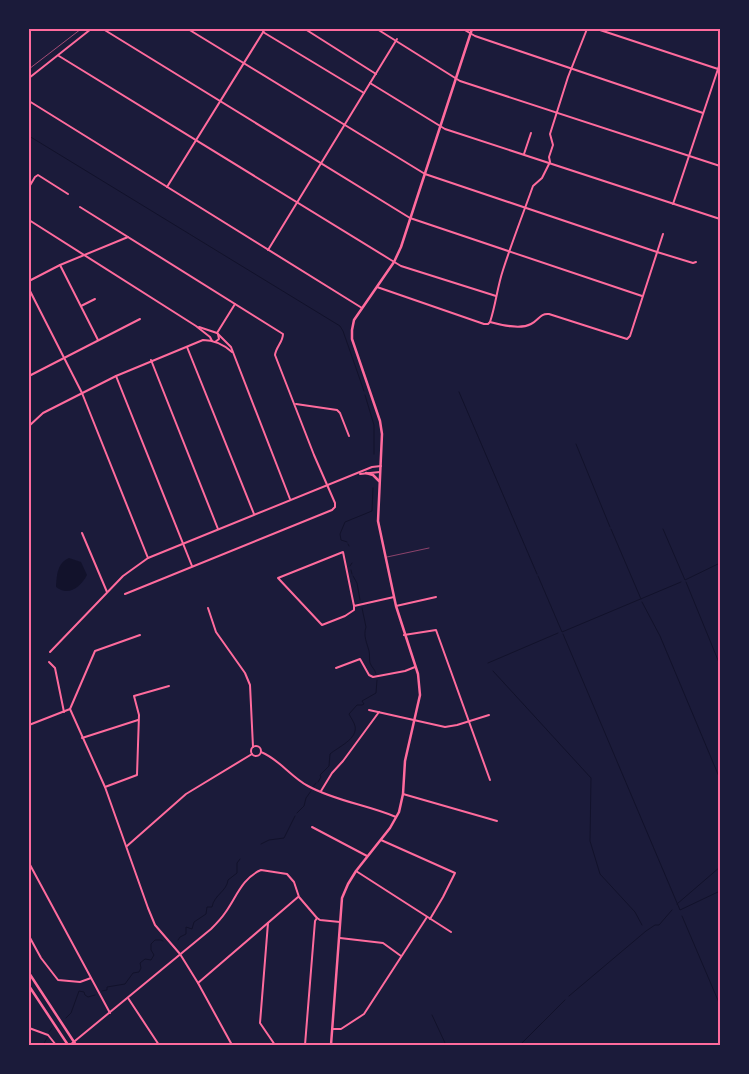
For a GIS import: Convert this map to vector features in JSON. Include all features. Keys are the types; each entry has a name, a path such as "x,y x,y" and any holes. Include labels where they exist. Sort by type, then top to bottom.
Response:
{"main road":[{"path":"332,1045 342,898 356,871 397,817 403,794 405,760 420,696 420,684 396,606 378,521 383,450 380,422 352,339 352,326 362,308 394,262 472,29"},
{"path":"366,473 373,475 380,482"},
{"path":"29,973 75,1044"},
{"path":"29,986 69,1045"}],"street":[{"path":"29,78 91,29"},
{"path":"102,29 410,218 642,296"},
{"path":"188,29 425,174 656,252 693,263 696,262"},
{"path":"305,29 376,74"},
{"path":"376,29 397,40 456,78 689,157 720,165"},
{"path":"463,29 471,34 703,113"},
{"path":"490,322 497,301 496,296 532,186 542,178 550,162 549,157 553,145 550,134 571,68 588,29"},
{"path":"597,29 718,69"},
{"path":"168,187 264,30 364,93"},
{"path":"268,250 397,40"},
{"path":"59,56 401,266 496,296"},
{"path":"673,204 720,63"},
{"path":"370,83 440,126 720,219"},
{"path":"29,101 362,308"},
{"path":"524,154 531,133"},
{"path":"29,187 38,175 68,194"},
{"path":"80,207 283,334 276,355 335,503 335,508 332,510 125,594"},
{"path":"29,220 196,326 232,352"},
{"path":"377,287 484,324 490,322 504,325 528,325 534,323 541,315 549,314 627,339 630,336 663,234"},
{"path":"29,281 60,265 128,237"},
{"path":"60,265 98,340"},
{"path":"29,289 82,393 148,558"},
{"path":"81,306 95,299"},
{"path":"212,339 235,304"},
{"path":"29,376 140,319"},
{"path":"196,326 216,333 227,342 290,499"},
{"path":"204,332 206,335 204,340"},
{"path":"29,426 43,413 116,376 187,346 204,340 219,339 216,333"},
{"path":"187,346 254,514"},
{"path":"152,360 218,529"},
{"path":"116,376 192,566"},
{"path":"295,404 337,410 349,436"},
{"path":"50,652 106,592 130,569 148,558 290,499 372,467 381,466"},
{"path":"358,474 381,472"},
{"path":"82,533 106,592"},
{"path":"343,552 354,606 354,610 345,616 322,625 278,578 343,552"},
{"path":"354,606 394,597"},
{"path":"396,606 436,597"},
{"path":"208,608 216,632 245,673 250,686 254,747 251,751 252,754"},
{"path":"404,635 436,630 490,780"},
{"path":"29,725 70,709 95,651 140,635"},
{"path":"336,668 360,659 369,675 373,677 405,671 415,667"},
{"path":"49,662 55,668 64,712"},
{"path":"105,787 137,775 139,715 134,696 169,686"},
{"path":"70,709 105,787 155,925 180,954 232,1045"},
{"path":"369,710 444,727 470,722 489,715"},
{"path":"321,792 332,773 379,712"},
{"path":"82,738 138,720"},
{"path":"254,747 259,747 261,752 270,756 306,785 321,792 397,817"},
{"path":"127,846 186,794 252,754 257,756 261,752"},
{"path":"403,794 497,821"},
{"path":"312,827 368,856"},
{"path":"333,1029 341,1029 364,1014 401,956 443,898 455,873 380,840"},
{"path":"29,863 110,1014"},
{"path":"69,1045 75,1044 211,929 224,915 241,886 261,870 287,874 294,882 299,897 316,918 340,922"},
{"path":"356,871 451,932"},
{"path":"198,983 299,897"},
{"path":"305,1045 316,918"},
{"path":"268,923 260,1023 275,1045"},
{"path":"29,936 41,958 58,980 80,982 91,978"},
{"path":"340,938 383,943 401,956"},
{"path":"128,998 159,1045"},
{"path":"29,1028 48,1035 56,1045"}],"lane":[{"path":"386,558 429,548"}],"shaded area":[{"path":"69,558 81,562 87,575 78,587 65,591 56,587 57,578 60,566"}],"waterway":[{"path":"29,136 340,326 364,391"},
{"path":"459,392 537,574"},
{"path":"365,395 374,425 374,454"},
{"path":"576,444 610,527"},
{"path":"347,542 341,540 340,534 345,522 372,511 373,488"},
{"path":"611,529 641,599"},
{"path":"663,529 685,580 720,563"},
{"path":"351,570 352,574"},
{"path":"353,576 357,583 360,600"},
{"path":"538,576 562,632 681,582"},
{"path":"686,582 720,665"},
{"path":"642,602 660,636 720,779"},
{"path":"362,608 370,663 376,674"},
{"path":"488,663 558,633"},
{"path":"563,634 680,910 720,891"},
{"path":"493,671 591,778 590,841 600,874 635,912 642,925"},
{"path":"318,782 321,777 320,775 329,766 330,754 351,739 355,731 355,726 349,714 357,705 364,704 362,701 376,693 377,680"},
{"path":"313,787 316,783"},
{"path":"297,813 304,806 306,798 311,791"},
{"path":"261,844 269,840 284,838 295,816"},
{"path":"178,940 186,934 186,927 192,929 194,922 206,914 207,907 212,907 228,880 237,873 237,863 240,859"},
{"path":"677,904 720,867"},
{"path":"569,996 646,931 655,925 659,925 672,910"},
{"path":"682,916 720,1005"},
{"path":"102,991 107,990 107,987 125,984 133,973 139,972 141,968 140,963 145,959 151,960 154,955 151,950 151,944 155,940 163,941"},
{"path":"66,1018 71,1013 79,991 84,992 88,997 95,995"},
{"path":"520,1045 565,1000"},
{"path":"432,1015 446,1045"},
{"path":"49,1032 52,1028"},
{"path":"43,1045 47,1038"}],"railway":[{"path":"29,69 81,29"}]}
